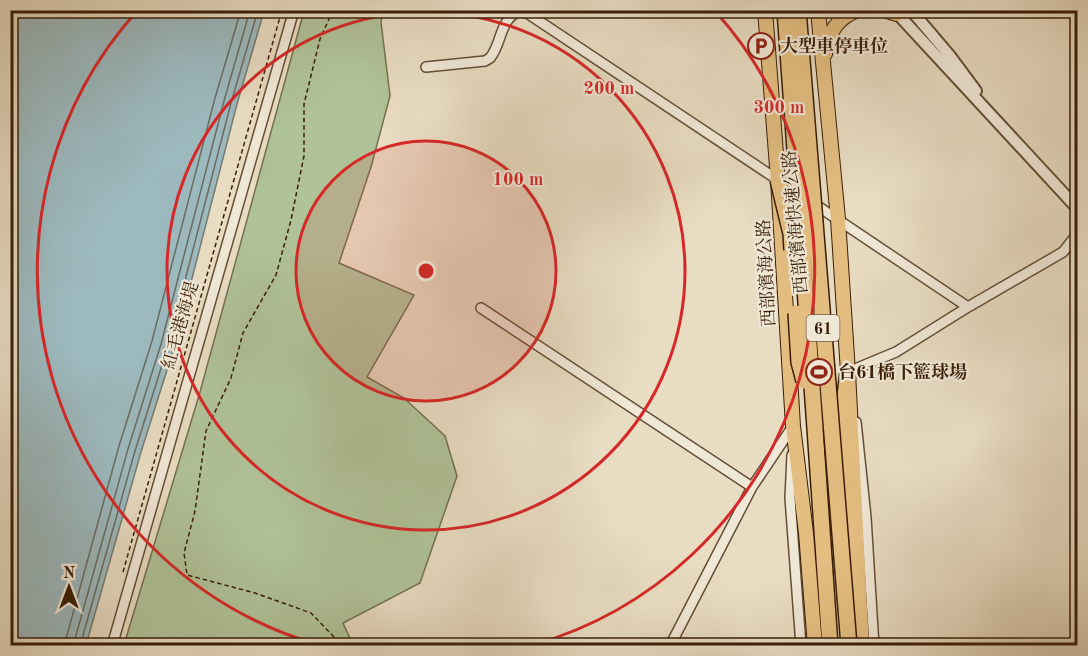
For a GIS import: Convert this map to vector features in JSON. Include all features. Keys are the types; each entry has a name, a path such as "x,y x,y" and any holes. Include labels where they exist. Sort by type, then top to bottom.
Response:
{"highway":[{"name":"西部濱海快速公路","path":"785,10 830,645"},
{"name":"西部濱海快速公路","path":"798,10 850,645"},
{"path":"778,180 791,234 799,362 814,428"},
{"path":"848,372 842,427 850,645"}],"main road":[{"name":"西部濱海公路","path":"765,10 778,180 792,426 806,533 815,645"},
{"name":"61","path":"818,10 822,71 838,219 862,645"},
{"path":"822,71 833,28 850,13 858,10"}],"street":[{"path":"112,645 294,10"},
{"path":"911,10 950,56 1007,132"},
{"path":"426,67 485,61 490,58 506,24 514,14 522,11 968,307"},
{"path":"892,12 1077,209"},
{"path":"874,645 859,441 848,372 896,352 1063,252 1077,233"},
{"path":"481,308 752,487"},
{"path":"667,645 672,642 752,487 792,426"},
{"path":"792,426 790,498 801,645"}],"path":[{"name":"紅毛港海堤","path":"122,578 282,10"},
{"path":"333,10 320,39 304,104 304,156 276,275 243,333 231,378 206,431 195,511 184,553 188,575 255,593 311,613 336,639 338,645"}],"green space":[{"path":"304,11 383,11 381,22 390,96 371,167 339,263 414,295 367,377 404,398 445,436 457,476 420,583 343,623 353,645 124,645 200,392"}],"water":[{"path":"10,11 264,11 237,104 174,348 141,452 86,645 11,645"}],"place":[{"name":"大型車停車位","path":"761,46"},
{"name":"台61橋下籃球場","path":"819,372"}]}
